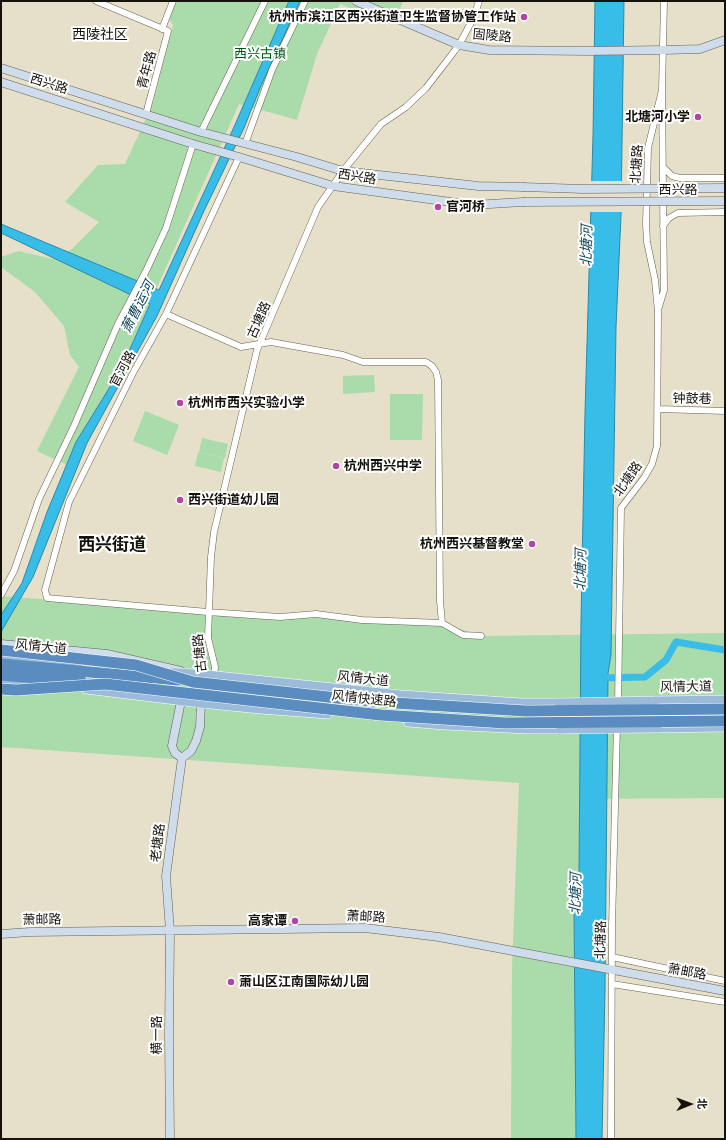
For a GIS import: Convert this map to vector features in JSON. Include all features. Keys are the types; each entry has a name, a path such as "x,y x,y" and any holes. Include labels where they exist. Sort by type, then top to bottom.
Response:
{"highway":[{"path":"1,650 136,665 195,678"},
{"name":"风情快速路","path":"1,664 195,678 337,698 396,704 510,710 725,710"},
{"name":"风情快速路","path":"1,675 105,684 381,715 440,720 505,723 725,721"},
{"path":"1,689 16,690 105,684"}],"main road":[{"name":"固陵路","path":"356,1 459,45 489,50 664,50"},
{"path":"664,50 700,48 725,40"},
{"name":"西兴路","path":"1,68 201,132 297,157 343,171 478,186 583,189 725,188"},
{"name":"西兴路","path":"1,82 193,144 333,186 473,204 523,202 725,201"},
{"path":"1,644 107,654 195,678"},
{"name":"风情大道","path":"1,656 122,668 195,678 214,677 408,696 521,703 725,700"},
{"path":"1,681 86,688 260,710 362,717 444,725 528,729 725,727"},
{"path":"181,701 172,746 175,753 182,758 190,751 196,740 200,727 201,703"},
{"name":"老塘路","path":"170,931 166,876 182,758"},
{"name":"萧邮路","path":"1,934 30,932 365,928 408,932 725,991"},
{"name":"横一路","path":"170,931 168,1036 170,1139"}],"street":[{"path":"96,1 165,30"},
{"name":"青年路","path":"146,114 173,1"},
{"path":"201,132 265,1"},
{"path":"243,143 272,70 305,1"},
{"name":"古塘路","path":"201,703 210,694 215,667 208,638 211,557 214,532 255,358 260,345 318,207 343,171 382,124 406,107 426,88 459,45 474,17 479,1"},
{"name":"北塘路","path":"658,312 664,290 662,90 664,1"},
{"name":"北塘路","path":"611,1139 612,957 621,508 644,478 652,464 657,446 658,312 655,280 647,242 646,224 648,148 662,90"},
{"path":"1,595 14,571 39,499 74,426 118,324 147,269 166,228 193,144"},
{"name":"官河路","path":"208,612 47,598 45,590 69,502 134,371 166,314 237,156"},
{"name":"西兴路","path":"663,167 672,176 680,178 725,178"},
{"name":"西兴路","path":"663,226 669,218 678,213 725,212"},
{"path":"166,314 240,347 260,345 271,342 343,355 363,362 426,362 432,366 436,372 438,380 440,601 442,623"},
{"name":"钟鼓巷","path":"658,409 725,411"},
{"path":"208,612 280,617 316,614 362,620 442,623 463,636 481,636"},
{"path":"612,957 725,981"},
{"path":"612,984 725,1002"}],"green space":[{"name":"西兴古镇","path":"175,1 403,1 399,12 390,24 340,4 317,54 297,120 239,104 76,469 37,451 79,367 70,355 64,326 35,292 1,267 1,257 18,251 53,259 72,249 99,222 65,202 98,165 125,164 152,106 172,30 173,25 169,19"},
{"path":"374,375 375,392 343,394 343,376"},
{"path":"390,394 423,394 422,440 390,440"},
{"path":"145,411 179,425 167,455 133,441"},
{"path":"202,438 228,444 225,458 199,452"},
{"path":"198,452 224,458 221,472 195,466"},
{"path":"1,596 280,617 316,614 442,623 481,636 725,633 725,798 580,799 579,875 574,910 576,1139 511,1139 512,968 519,783 1,747"}],"water":[{"path":"289,1 300,1 260,88 244,128 203,213 157,316 87,443 33,577 1,632 1,615 22,583 47,512 76,442 121,369 150,304 1,233 1,224 159,290 234,127"},
{"path":"595,1 624,1 621,215 616,327 611,655 608,673 602,1139 576,1139 574,910 579,875 581,621"}],"pier":[{"path":"590,181 623,181 623,212 589,212"}],"waterway":[{"path":"599,678 645,677 666,660 676,642 725,650"}],"place":[{"name":"杭州市滨江区西兴街道卫生监督协管工作站","path":"524,17"},
{"name":"北塘河小学","path":"698,117"},
{"name":"官河桥","path":"438,207"},
{"name":"杭州市西兴实验小学","path":"180,403"},
{"name":"杭州西兴中学","path":"336,466"},
{"name":"西兴街道幼儿园","path":"180,500"},
{"name":"杭州西兴基督教堂","path":"532,544"},
{"name":"高家谭","path":"295,921"},
{"name":"萧山区江南国际幼儿园","path":"231,982"}],"district":[{"name":"西陵社区","path":"100,35"},
{"name":"西兴街道","path":"112,545"}],"water label":[{"name":"北塘河","path":"587,246"},
{"name":"萧曹运河","path":"138,307"},
{"name":"北塘河","path":"581,570"},
{"name":"北塘河","path":"576,894"}]}
